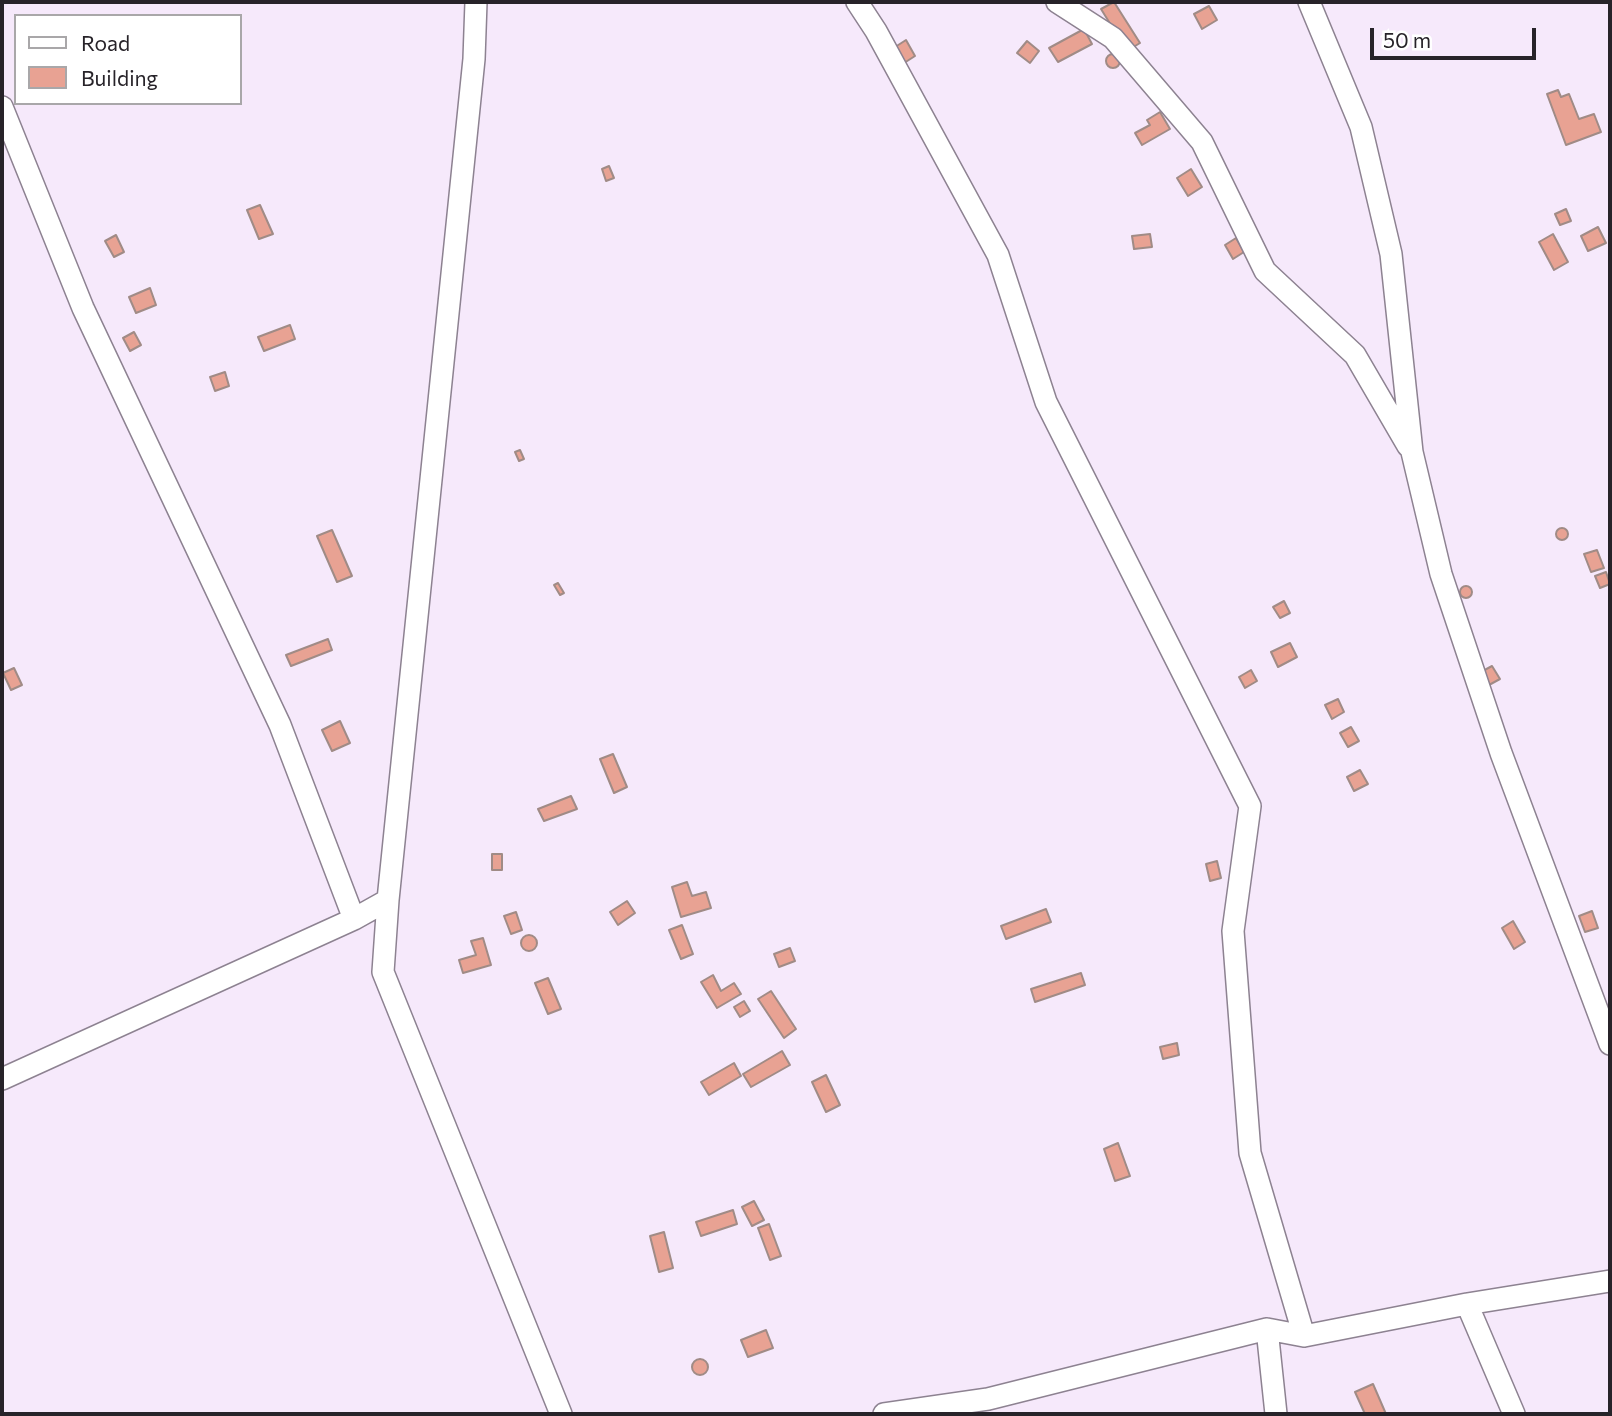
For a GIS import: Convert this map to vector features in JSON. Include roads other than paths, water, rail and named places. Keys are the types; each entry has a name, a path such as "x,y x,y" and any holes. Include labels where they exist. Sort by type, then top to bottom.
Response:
{"street":[{"path":"476,2 474,59 388,900 383,972 561,1414"},
{"path":"857,2 998,255 1046,402 1250,806 1233,931 1250,1153 1304,1336"},
{"path":"1057,2 1113,38 1202,142 1265,271 1355,355 1412,452"},
{"path":"1310,2 1361,127 1391,254 1412,452 1441,574 1501,753 1610,1044"},
{"path":"2,107 83,308 280,725 354,919"},
{"path":"2,1079 354,919 388,900"},
{"path":"884,1414 990,1406 1267,1329 1304,1336 1467,1304 1610,1281"},
{"path":"1467,1304 1514,1414"},
{"path":"1267,1329 1276,1414"}]}
